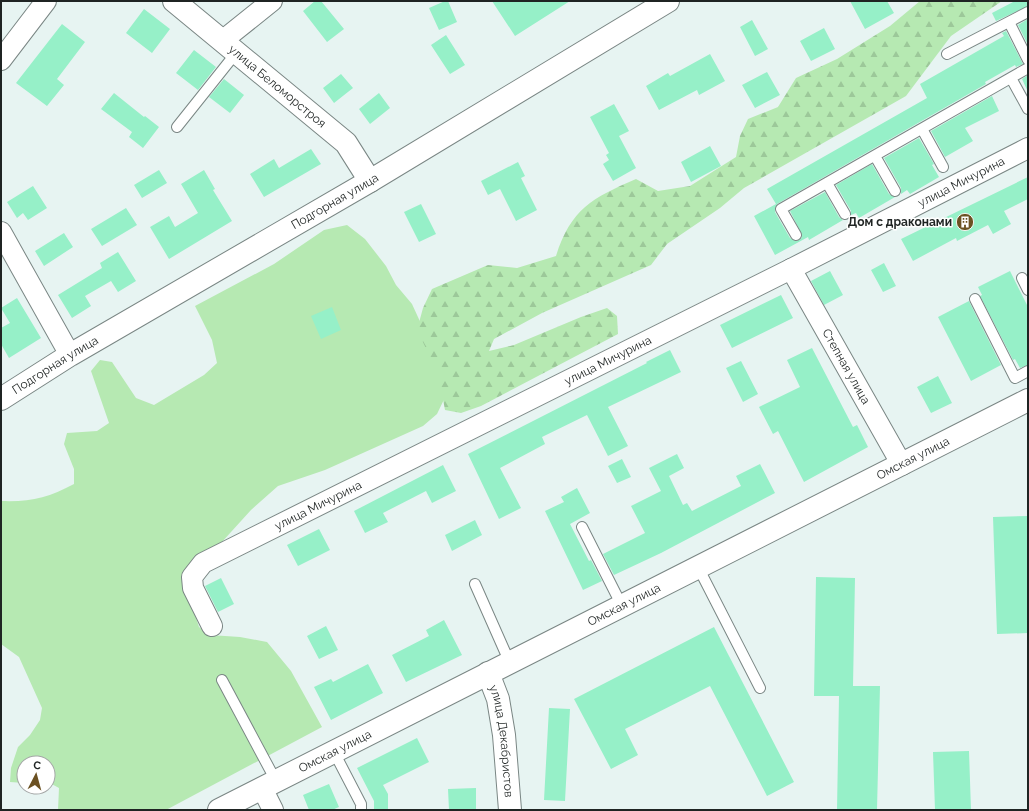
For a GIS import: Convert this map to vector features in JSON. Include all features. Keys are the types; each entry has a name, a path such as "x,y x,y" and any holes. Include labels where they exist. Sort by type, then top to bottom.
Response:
{"street":[{"path":"1,60 46,1"},
{"name":"улица Беломорстроя","path":"174,1 346,143 370,182"},
{"path":"229,47 272,1"},
{"name":"Подгорная улица","path":"1,399 70,355 370,182 668,1"},
{"name":"улица Мичурина","path":"212,626 193,588 192,577 203,563 1028,148"},
{"path":"1,232 70,355"},
{"name":"Степная улица","path":"791,268 902,465"},
{"name":"Омская улица","path":"219,810 1028,400"},
{"name":"улица Декабристов","path":"488,673 498,699 503,728 510,810"},
{"path":"269,785 273,810"}],"lane":[{"path":"947,54 1028,12"},
{"path":"1009,22 1028,60"},
{"path":"177,127 229,47"},
{"path":"796,235 781,209 1028,68"},
{"path":"1010,78 1028,108"},
{"path":"922,129 943,166"},
{"path":"875,156 895,191"},
{"path":"827,183 845,214"},
{"path":"1022,278 1028,290"},
{"path":"975,299 1015,378 1028,371"},
{"path":"582,527 622,606"},
{"path":"698,568 760,688"},
{"path":"475,584 510,663"},
{"path":"222,680 269,785"},
{"path":"334,752 361,804 361,810"}],"green space":[{"path":"920,1 1002,1 951,36 906,96 744,188 720,208 667,244 651,265 542,313 494,339 489,351 514,345 581,317 607,308 617,316 618,334 481,406 461,413 445,410 438,373 417,330 423,308 432,289 488,265 517,268 556,256 569,227 576,216 585,207 607,192 636,179 658,191 690,186 736,157 740,136 748,119 778,107 796,78 837,59 890,26"},
{"path":"347,225 365,239 386,266 396,285 412,304 450,387 437,414 423,426 325,470 278,486 251,510 221,543 187,566 186,587 199,627 210,635 240,637 267,642 291,671 322,727 166,810 58,810 59,788 56,786 56,755 16,755 16,782 10,782 11,768 18,747 30,735 40,720 42,708 19,657 1,644 1,501 21,501 39,498 56,493 74,484 74,469 64,444 67,433 97,431 109,423 91,371 100,360 112,362 136,398 154,405 204,375 217,363 212,340 195,306 274,264 324,230"}],"building":[{"path":"315,1 321,1 344,29 327,42 303,11"},
{"path":"448,1 457,22 439,30 429,8"},
{"path":"492,1 570,1 515,36"},
{"path":"850,1 887,1 894,13 865,29"},
{"path":"1015,1 1028,1 1028,6 996,21 992,13"},
{"path":"144,9 170,29 152,53 126,33"},
{"path":"1028,19 1028,45 1018,25"},
{"path":"752,20 768,49 755,56 740,27"},
{"path":"62,24 85,42 57,79 64,85 47,106 16,83"},
{"path":"824,28 835,49 811,61 800,41"},
{"path":"1006,31 1023,64 1016,67 1015,65 985,82 986,84 777,204 775,212 790,238 796,241 801,239 802,235 790,211 825,192 839,217 843,220 809,240 808,237 775,255 754,216 776,204 767,189 927,98 920,84 1004,36 1002,33"},
{"path":"446,35 465,65 450,74 431,45"},
{"path":"194,50 216,67 198,90 176,73"},
{"path":"710,54 725,81 699,95 697,90 659,110 646,86 668,73 670,76"},
{"path":"767,72 780,95 755,108 742,85"},
{"path":"341,74 353,88 334,103 323,88"},
{"path":"1028,75 1028,92 1022,79"},
{"path":"224,79 244,95 230,113 209,97"},
{"path":"114,93 159,127 143,148 129,137 132,132 101,109"},
{"path":"379,93 390,108 370,124 359,109"},
{"path":"992,96 999,111 965,128 973,141 945,157 931,131"},
{"path":"614,104 629,131 619,136 636,168 613,181 603,164 609,160 606,155 609,153 590,117"},
{"path":"919,138 934,164 932,165 939,177 910,194 907,190 901,194 901,188 884,158"},
{"path":"710,146 721,166 691,182 681,162"},
{"path":"311,149 321,164 264,197 250,174 274,159 279,168"},
{"path":"518,162 525,176 521,178 537,210 516,221 500,189 488,195 481,181"},
{"path":"872,164 889,194 895,197 859,218 856,213 851,215 851,211 836,185"},
{"path":"159,170 167,183 142,198 134,185"},
{"path":"204,170 215,189 213,190 232,221 169,259 150,227 169,216 175,227 198,213 181,184"},
{"path":"1028,177 1028,199 1004,211 1011,224 993,234 988,225 957,241 956,238 913,261 901,239"},
{"path":"33,186 47,208 28,220 23,213 17,218 7,202"},
{"path":"421,204 436,234 419,242 404,212"},
{"path":"126,208 137,225 102,246 91,229"},
{"path":"64,233 73,247 44,266 35,251"},
{"path":"118,252 136,281 118,292 111,281 85,296 91,306 72,318 58,295 102,268 100,263"},
{"path":"884,263 896,286 883,292 871,270"},
{"path":"830,271 843,295 824,305 811,281"},
{"path":"1010,271 1028,307 1028,365 1020,368 1015,359 1013,360 980,296 982,295 978,287"},
{"path":"781,295 793,318 732,348 720,325"},
{"path":"17,298 41,338 9,358 1,344 1,328 10,323 1,308"},
{"path":"969,301 1001,365 971,381 938,317"},
{"path":"332,307 341,330 321,339 311,316"},
{"path":"812,348 853,427 857,425 868,447 804,482 778,431 773,434 759,407 800,387 787,360"},
{"path":"670,350 681,372 608,407 628,446 608,456 587,415 542,437 545,444 500,468 521,508 499,519 468,454"},
{"path":"741,361 758,394 743,402 726,368"},
{"path":"938,376 952,403 931,413 917,387"},
{"path":"677,454 684,468 669,476 683,505 687,503 692,511 741,486 736,476 760,464 775,493 661,553 614,575 603,554 645,533 631,506 661,491 649,468"},
{"path":"622,459 631,477 617,483 608,466"},
{"path":"443,465 456,491 432,503 426,491 383,513 388,522 365,533 354,511"},
{"path":"577,488 590,513 570,524 589,561 591,560 602,581 583,590 545,511 564,502 561,497"},
{"path":"1028,516 1028,633 997,634 993,517"},
{"path":"475,520 482,535 452,551 445,535"},
{"path":"319,529 330,550 298,566 287,545"},
{"path":"816,577 855,578 853,686 880,686 877,810 837,810 839,696 814,696"},
{"path":"221,578 234,604 218,612 205,586"},
{"path":"444,620 462,655 406,682 392,655 429,636 426,630"},
{"path":"326,626 338,650 319,659 307,636"},
{"path":"714,627 794,782 767,796 710,686 625,729 638,755 611,769 574,699"},
{"path":"368,664 383,693 331,720 314,687 331,679 333,682"},
{"path":"549,708 570,709 565,801 544,800"},
{"path":"417,738 429,762 383,785 388,794 388,810 374,810 374,801 357,768"},
{"path":"969,751 971,810 935,810 933,752"},
{"path":"329,784 339,807 332,810 309,810 303,795"},
{"path":"476,788 476,810 449,810 448,789"}],"place":[{"name":"Дом с драконами","path":"965,222"}]}
